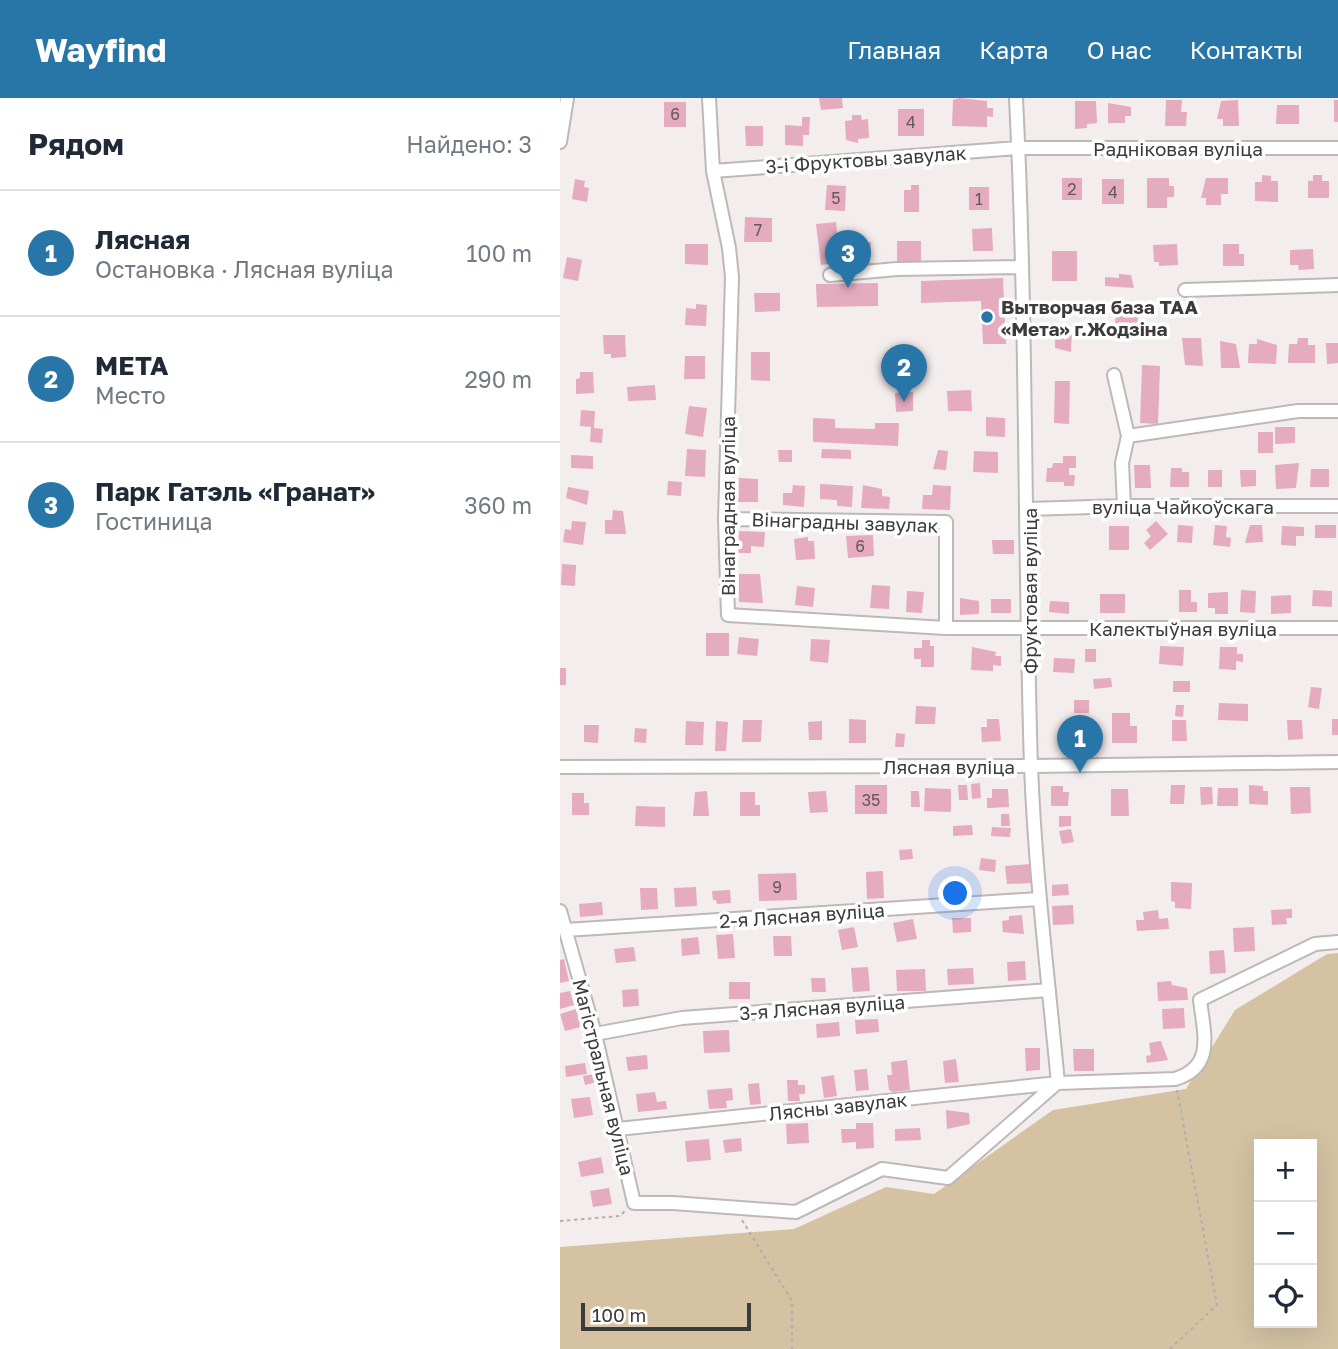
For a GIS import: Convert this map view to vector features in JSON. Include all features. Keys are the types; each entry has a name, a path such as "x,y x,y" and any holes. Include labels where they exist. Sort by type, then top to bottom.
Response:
{"street":[{"path":"560,142 567,98"},
{"name":"Вінаградная вуліца","path":"709,98 713,171 729,248 732,277 725,519 727,615 946,628 1028,629"},
{"name":"Фруктовая вуліца","path":"1016,98 1028,509 1031,766 1038,899 1058,1083"},
{"name":"3-і Фруктовы завулак","path":"713,171 1018,148"},
{"name":"Радніковая вуліца","path":"1018,148 1338,148"},
{"path":"830,275 897,268 1021,267"},
{"path":"1185,290 1338,285"},
{"path":"1114,375 1128,436 1122,463 1124,506"},
{"path":"1128,436 1298,411 1338,411"},
{"name":"вуліца Чайкоўскага","path":"1028,509 1338,506"},
{"name":"Вінаградны завулак","path":"725,519 946,522 946,628"},
{"name":"Калектыўная вуліца","path":"1028,629 1338,628"},
{"name":"Лясная вуліца","path":"560,767 1338,762"},
{"name":"2-я Лясная вуліца","path":"566,930 1038,899"},
{"name":"Магістральная вуліца","path":"560,911 595,1034 634,1203"},
{"path":"1175,1079 1192,1074 1200,1065 1203,1043 1200,1000 1315,944 1338,942"},
{"name":"3-я Лясная вуліца","path":"595,1034 682,1018 1049,990"},
{"name":"Лясны завулак","path":"618,1129 1058,1083 1175,1079"},
{"path":"634,1203 796,1212 882,1169 948,1178 1058,1083"}],"path":[{"path":"1170,1349 1217,1305 1175,1079"},
{"path":"560,1221 620,1216 634,1203"},
{"path":"734,1207 792,1301 792,1349"}],"shaded area":[{"path":"1338,953 1338,1349 560,1349 560,1247 794,1229 886,1187 934,1194 1053,1110 1186,1089 1235,1010 1327,954"}],"building":[{"path":"819,98 842,98 843,108 821,110"},
{"path":"959,98 987,101 987,108 993,108 993,117 987,116 987,127 952,126 953,100"},
{"path":"1166,100 1182,100 1181,112 1187,112 1186,126 1165,126"},
{"path":"1238,100 1239,126 1223,126 1223,119 1217,119 1221,101"},
{"path":"1334,100 1338,100 1338,122 1334,122"},
{"path":"1075,101 1096,101 1097,123 1087,124 1087,128 1075,129"},
{"path":"664,102 686,102 686,127 664,127"},
{"path":"1108,103 1131,107 1131,116 1125,116 1125,123 1108,123"},
{"path":"1277,105 1299,105 1299,124 1276,124"},
{"path":"898,109 924,109 924,136 898,136"},
{"path":"852,115 861,115 862,120 868,119 869,138 858,139 858,143 846,140 845,121 852,120"},
{"path":"802,117 810,117 809,135 803,135 803,146 785,145 785,125 802,126"},
{"path":"745,126 763,126 763,146 746,146"},
{"path":"1262,175 1271,176 1271,181 1278,181 1278,202 1255,201 1255,182 1262,182"},
{"path":"1313,175 1322,175 1322,181 1329,181 1329,198 1308,198 1308,181 1313,181"},
{"path":"1062,178 1082,178 1082,200 1062,200"},
{"path":"1147,178 1169,178 1169,186 1174,186 1174,197 1167,197 1167,208 1147,208"},
{"path":"1206,178 1228,178 1228,194 1221,194 1221,205 1206,205 1206,198 1201,198"},
{"path":"575,179 585,181 584,187 589,188 587,202 572,199"},
{"path":"1102,179 1124,179 1124,204 1102,204"},
{"path":"827,185 846,186 845,211 825,210"},
{"path":"911,185 919,185 919,212 904,212 904,190 911,190"},
{"path":"969,187 989,187 989,210 969,210"},
{"path":"745,217 772,218 772,242 744,242"},
{"path":"836,222 838,243 826,244 829,264 821,265 816,224"},
{"path":"992,228 993,251 973,251 972,229"},
{"path":"897,241 921,241 921,263 897,263"},
{"path":"859,242 871,242 869,270 859,270"},
{"path":"685,244 708,244 708,265 685,264"},
{"path":"1177,244 1178,265 1159,266 1159,262 1154,262 1153,245"},
{"path":"1223,244 1239,244 1239,254 1244,254 1244,266 1223,266"},
{"path":"1313,249 1314,269 1299,270 1298,265 1290,265 1290,250"},
{"path":"1052,251 1077,251 1077,281 1052,281"},
{"path":"567,257 582,260 578,281 563,278"},
{"path":"1119,274 1131,275 1134,288 1105,286 1105,277 1119,278"},
{"path":"1003,278 1006,344 983,344 981,301 921,303 921,281"},
{"path":"878,283 878,306 817,307 816,284"},
{"path":"754,293 780,293 780,311 755,312"},
{"path":"696,304 707,305 706,326 685,325 686,308 696,309"},
{"path":"1117,304 1139,306 1136,337 1114,335"},
{"path":"1055,330 1072,330 1071,352 1055,348"},
{"path":"603,335 625,335 626,357 611,358 611,354 604,354"},
{"path":"1182,338 1201,338 1203,366 1185,365"},
{"path":"1298,338 1308,338 1308,345 1315,345 1315,363 1288,363 1289,344 1297,344"},
{"path":"1257,339 1277,345 1276,364 1248,363 1249,344 1257,344"},
{"path":"1220,341 1236,344 1240,368 1221,368"},
{"path":"1326,343 1338,343 1338,363 1327,364"},
{"path":"751,352 770,352 770,381 751,380"},
{"path":"685,356 705,356 705,379 684,379"},
{"path":"1142,365 1160,366 1158,424 1140,423"},
{"path":"580,372 593,372 594,393 576,394 576,379 580,378"},
{"path":"1055,381 1070,381 1069,424 1054,423"},
{"path":"655,385 656,400 628,401 627,387"},
{"path":"971,390 972,411 948,411 947,391"},
{"path":"913,392 913,411 896,412 895,393"},
{"path":"689,406 707,408 703,437 685,434"},
{"path":"581,410 595,411 594,428 603,429 602,443 590,442 591,427 580,426"},
{"path":"986,417 1005,418 1005,437 986,436"},
{"path":"813,418 835,419 835,428 875,429 875,423 899,423 898,446 813,442"},
{"path":"1275,427 1295,427 1295,443 1275,444"},
{"path":"1258,432 1273,432 1273,453 1258,453"},
{"path":"687,449 706,450 705,477 685,476"},
{"path":"822,449 851,450 851,459 821,458"},
{"path":"778,450 792,450 792,462 779,462"},
{"path":"938,450 948,451 946,470 933,469"},
{"path":"974,451 998,452 998,473 973,472"},
{"path":"571,455 593,456 593,469 571,468"},
{"path":"1063,456 1076,456 1076,468 1069,468 1069,475 1075,475 1074,486 1064,486 1064,482 1046,482 1047,468 1052,468 1053,463 1063,463"},
{"path":"1299,463 1296,488 1276,489 1275,465"},
{"path":"1134,465 1150,465 1151,488 1135,488"},
{"path":"1171,468 1182,468 1182,472 1189,472 1189,487 1170,487"},
{"path":"1311,469 1329,469 1329,487 1310,487"},
{"path":"1208,470 1222,470 1222,487 1208,487"},
{"path":"1240,470 1256,470 1256,486 1241,487"},
{"path":"739,478 758,479 758,502 738,502"},
{"path":"668,481 682,482 681,496 667,495"},
{"path":"820,484 853,486 852,507 837,506 837,500 820,499"},
{"path":"793,485 805,486 804,507 783,505 783,493 792,493"},
{"path":"863,485 882,489 882,496 890,497 889,509 861,508"},
{"path":"933,485 951,486 950,510 922,509 923,495 932,495"},
{"path":"568,487 589,491 587,505 566,498"},
{"path":"613,510 623,511 626,534 605,534 605,520 612,520"},
{"path":"572,521 586,522 583,545 563,542 565,529 571,530"},
{"path":"1156,521 1168,534 1150,550 1144,543 1151,536 1146,530"},
{"path":"1178,525 1193,526 1192,543 1177,542"},
{"path":"1215,525 1227,526 1226,537 1231,538 1230,547 1213,545"},
{"path":"1250,525 1262,525 1263,542 1245,543"},
{"path":"1315,525 1336,525 1336,538 1315,538"},
{"path":"1109,526 1129,526 1129,550 1109,550"},
{"path":"1282,526 1304,527 1304,536 1296,536 1296,546 1281,545"},
{"path":"739,531 765,532 764,547 751,546 751,553 738,553"},
{"path":"873,535 874,556 848,558 846,536"},
{"path":"808,537 808,541 814,541 815,559 796,560 794,539"},
{"path":"992,540 1014,540 1014,554 993,554"},
{"path":"562,564 576,565 575,586 561,585"},
{"path":"739,574 760,574 763,603 739,602"},
{"path":"872,585 890,586 889,609 870,608"},
{"path":"797,586 815,588 813,607 795,605"},
{"path":"1179,590 1191,590 1191,602 1197,602 1197,612 1179,612"},
{"path":"1241,590 1256,591 1255,613 1240,612"},
{"path":"1313,590 1332,591 1332,607 1312,606"},
{"path":"907,591 924,592 922,613 906,612"},
{"path":"1228,592 1228,614 1215,614 1215,608 1208,608 1208,593"},
{"path":"1100,594 1125,594 1125,613 1100,613"},
{"path":"1291,595 1291,613 1271,614 1271,596"},
{"path":"960,598 979,601 979,614 960,615"},
{"path":"991,599 1011,599 1011,613 991,613"},
{"path":"1050,601 1069,602 1069,614 1049,612"},
{"path":"706,633 729,633 729,656 706,656"},
{"path":"739,637 759,639 757,656 737,654"},
{"path":"811,639 830,640 828,663 810,661"},
{"path":"922,640 930,640 930,646 934,646 934,667 921,667 921,659 914,659 914,648 922,648"},
{"path":"1160,646 1184,647 1183,666 1159,664"},
{"path":"972,647 996,652 995,656 1001,656 1001,666 993,665 993,671 971,670"},
{"path":"1220,647 1237,647 1237,654 1243,654 1243,662 1236,661 1236,670 1219,669"},
{"path":"1085,649 1096,649 1096,662 1085,662"},
{"path":"1054,658 1075,659 1074,673 1053,672"},
{"path":"560,668 566,668 566,685 560,685"},
{"path":"1111,678 1112,687 1094,689 1093,679"},
{"path":"1173,681 1190,681 1190,692 1173,692"},
{"path":"1311,687 1322,688 1319,709 1308,707"},
{"path":"1074,700 1089,700 1089,713 1074,713"},
{"path":"1219,703 1248,704 1248,721 1218,720"},
{"path":"1176,705 1184,705 1183,717 1175,716"},
{"path":"916,706 936,707 935,724 915,724"},
{"path":"1112,713 1130,713 1130,726 1137,726 1137,743 1112,743"},
{"path":"849,719 866,720 866,743 849,743"},
{"path":"987,719 999,719 1001,741 982,742 981,727 987,727"},
{"path":"1332,719 1338,719 1338,735 1332,735"},
{"path":"743,720 762,720 761,742 742,742"},
{"path":"1172,720 1186,720 1187,741 1172,741"},
{"path":"1287,720 1302,720 1303,739 1288,740"},
{"path":"686,721 704,722 703,745 685,745"},
{"path":"716,721 728,722 726,751 715,751"},
{"path":"822,721 822,740 809,740 808,722"},
{"path":"584,725 599,725 598,743 584,742"},
{"path":"1068,725 1093,725 1092,744 1068,743"},
{"path":"635,728 647,729 646,743 634,742"},
{"path":"896,733 905,734 904,747 895,747"},
{"path":"980,783 981,798 972,799 971,784"},
{"path":"855,785 887,785 887,814 855,814"},
{"path":"958,785 967,785 968,800 959,800"},
{"path":"1171,785 1185,785 1184,804 1170,804"},
{"path":"1249,785 1263,786 1263,791 1268,791 1268,805 1249,804"},
{"path":"1051,786 1063,786 1063,792 1069,792 1068,806 1051,806"},
{"path":"1200,787 1212,787 1213,804 1201,805"},
{"path":"1290,787 1310,787 1311,813 1291,814"},
{"path":"925,788 951,789 951,812 924,811"},
{"path":"1218,788 1238,788 1238,806 1217,806"},
{"path":"992,789 1008,789 1009,807 987,808 987,798 992,798"},
{"path":"1111,789 1128,789 1129,816 1111,816"},
{"path":"707,791 709,816 693,816 695,792"},
{"path":"826,791 828,812 810,813 808,792"},
{"path":"911,791 919,791 920,807 911,807"},
{"path":"740,792 755,792 755,805 760,805 760,816 740,816"},
{"path":"572,793 584,793 584,803 589,803 589,815 572,815"},
{"path":"636,806 665,807 665,827 635,826"},
{"path":"1001,814 1009,814 1010,826 1001,826"},
{"path":"1059,816 1071,816 1071,826 1059,827"},
{"path":"972,825 973,835 953,836 953,826"},
{"path":"992,827 1011,828 1010,837 991,836"},
{"path":"1071,829 1074,842 1062,844 1059,831"},
{"path":"912,849 913,859 900,860 899,850"},
{"path":"981,858 996,860 995,872 979,870"},
{"path":"1031,864 1032,883 1007,884 1005,866"},
{"path":"883,871 884,898 867,899 866,872"},
{"path":"796,873 797,900 759,901 758,874"},
{"path":"1171,882 1192,883 1191,909 1175,908 1175,902 1171,901"},
{"path":"1068,884 1069,895 1052,896 1052,885"},
{"path":"696,887 697,906 675,907 674,888"},
{"path":"640,888 657,888 658,909 641,910"},
{"path":"730,890 731,903 717,904 716,900 713,900 712,891"},
{"path":"602,902 603,915 580,917 579,904"},
{"path":"1073,905 1074,924 1053,925 1052,906"},
{"path":"1292,909 1292,918 1286,918 1287,924 1272,925 1271,910"},
{"path":"1158,910 1159,919 1168,918 1169,929 1137,931 1136,920 1144,920 1143,912"},
{"path":"1022,915 1024,934 1003,932 1002,921 1009,920 1009,916"},
{"path":"952,918 971,918 971,932 953,933"},
{"path":"913,919 917,939 897,942 893,923"},
{"path":"854,927 858,947 842,950 838,930"},
{"path":"1254,927 1255,951 1234,952 1233,928"},
{"path":"733,934 735,958 718,959 716,935"},
{"path":"773,936 791,936 792,956 774,956"},
{"path":"698,937 700,954 682,956 681,939"},
{"path":"634,947 636,961 616,963 614,949"},
{"path":"1224,950 1226,973 1210,974 1209,951"},
{"path":"564,959 569,981 560,983 560,960"},
{"path":"1025,961 1026,980 1008,981 1007,962"},
{"path":"868,967 870,991 853,992 851,968"},
{"path":"973,968 974,984 948,985 947,969"},
{"path":"925,969 926,991 897,991 896,970"},
{"path":"811,978 825,978 826,992 812,992"},
{"path":"1171,981 1172,985 1187,988 1188,1000 1158,1001 1157,982"},
{"path":"729,982 750,982 750,999 729,999"},
{"path":"638,989 639,1006 623,1007 622,990"},
{"path":"570,991 574,1005 560,1009 560,993"},
{"path":"1184,1008 1185,1028 1163,1029 1162,1009"},
{"path":"576,1009 581,1027 565,1031 560,1014"},
{"path":"878,1019 879,1032 856,1034 855,1020"},
{"path":"839,1022 840,1036 817,1038 816,1024"},
{"path":"729,1030 730,1052 704,1053 703,1031"},
{"path":"1161,1041 1168,1060 1147,1063 1146,1056 1151,1055 1149,1043"},
{"path":"1025,1048 1040,1048 1040,1070 1026,1071"},
{"path":"1073,1049 1094,1049 1094,1071 1074,1071"},
{"path":"647,1055 648,1069 628,1071 626,1057"},
{"path":"956,1059 959,1082 945,1083 943,1061"},
{"path":"907,1060 910,1090 889,1090 887,1075 892,1075 891,1062"},
{"path":"585,1063 587,1074 566,1077 565,1066"},
{"path":"867,1069 869,1090 856,1091 854,1070"},
{"path":"595,1074 597,1082 585,1085 583,1076"},
{"path":"834,1075 837,1096 824,1098 821,1077"},
{"path":"787,1080 798,1080 798,1085 805,1085 805,1094 799,1094 800,1101 788,1101"},
{"path":"759,1083 761,1104 750,1105 748,1084"},
{"path":"732,1088 733,1100 726,1101 727,1108 709,1109 707,1090"},
{"path":"655,1092 657,1102 666,1101 667,1109 638,1112 636,1094"},
{"path":"590,1097 593,1115 574,1118 571,1099"},
{"path":"946,1110 969,1113 970,1124 947,1129"},
{"path":"808,1123 809,1143 787,1144 786,1124"},
{"path":"856,1123 873,1123 874,1148 856,1149 856,1142 842,1143 841,1129 856,1129"},
{"path":"920,1128 921,1140 895,1141 895,1129"},
{"path":"741,1138 742,1151 725,1153 723,1140"},
{"path":"709,1139 711,1160 687,1162 685,1141"},
{"path":"601,1157 604,1173 581,1177 578,1162"},
{"path":"609,1188 612,1204 593,1207 590,1191"}],"place":[{"name":"Парк Гатэль «Гранат»","path":"848,288"},
{"name":"Вытворчая база ТАА «Мета» г.Жодзіна","path":"987,317"},
{"name":"МЕТА","path":"904,402"},
{"name":"Лясная","path":"1080,773"}]}
